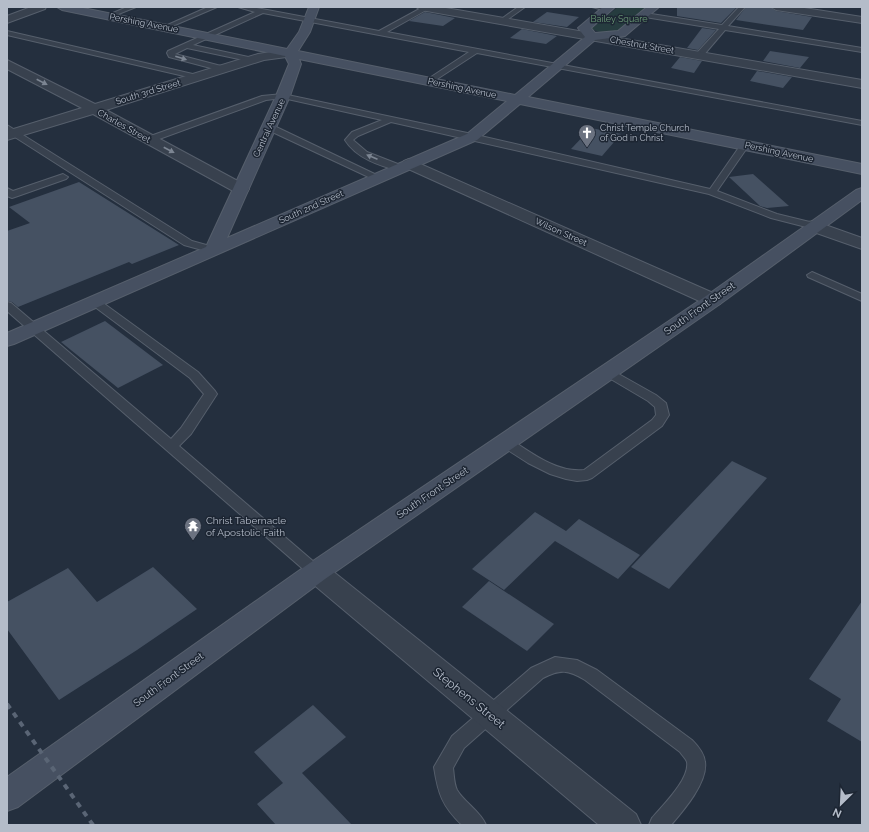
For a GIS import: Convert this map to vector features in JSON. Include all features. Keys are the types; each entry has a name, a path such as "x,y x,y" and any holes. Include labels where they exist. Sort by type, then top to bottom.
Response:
{"street":[{"path":"7,20 42,7"},
{"name":"Pershing Avenue","path":"62,7 166,27 517,100 745,144 862,169"},
{"path":"290,53 296,47 314,7"},
{"name":"Chestnut Street","path":"424,7 862,84"},
{"path":"609,8 584,28 592,37 622,34 654,7"},
{"path":"776,7 862,20"},
{"name":"South 2nd Street","path":"7,340 472,136 592,37"},
{"name":"South 3rd Street","path":"10,133 94,109 250,60 290,53"},
{"name":"Central Avenue","path":"213,250 283,96 295,64 290,53"},
{"name":"Charles Street","path":"7,64 94,109 148,140 241,189"},
{"name":"Wilson Street","path":"405,166 713,300"},
{"name":"South Front Street","path":"10,788 316,572 713,300 862,193"},
{"path":"814,226 862,244"},
{"name":"Stephens Street","path":"316,572 624,825"}],"lane":[{"path":"109,16 133,7"},
{"path":"166,27 214,7"},
{"path":"241,7 862,123"},
{"path":"380,33 424,7"},
{"path":"502,21 522,7"},
{"path":"595,7 609,8"},
{"path":"699,55 742,7"},
{"path":"222,69 172,55 171,53 262,11"},
{"path":"645,15 862,50"},
{"path":"7,33 197,77"},
{"path":"187,46 250,60"},
{"path":"431,82 475,51"},
{"path":"148,140 265,98 283,96 472,136 712,192 774,216 814,226"},
{"path":"391,119 355,134 348,140 354,148 368,155 405,166"},
{"path":"269,127 378,178"},
{"path":"10,133 188,243 213,250"},
{"path":"712,192 745,144"},
{"path":"9,195 63,177"},
{"path":"812,275 862,298"},
{"path":"95,302 194,375 211,394 186,431 171,447"},
{"path":"7,305 316,572"},
{"path":"504,442 542,464 564,474 574,476 587,475 657,423 663,415 661,406 652,398 608,372"},
{"path":"476,825 464,814 448,793 443,767 458,742 537,673 555,664 577,667 591,675 686,746 696,761 696,775 659,825"}],"green space":[{"name":"Bailey Square","path":"618,7 648,7 618,33 603,33 591,29"}],"building":[{"path":"677,7 737,7 721,23 677,16"},
{"path":"746,7 770,7 776,11 812,17 803,30 736,20"},
{"path":"425,12 455,18 443,26 409,21"},
{"path":"547,12 579,17 567,27 533,22"},
{"path":"702,28 716,30 698,50 687,48"},
{"path":"522,29 557,36 546,44 510,38"},
{"path":"770,51 809,57 800,68 763,61"},
{"path":"680,57 702,61 694,73 671,68"},
{"path":"757,71 792,77 783,88 750,81"},
{"name":"Christ Temple Church of God in Christ","path":"591,128 621,134 602,156 571,149"},
{"path":"753,174 789,206 767,208 760,206 729,177"},
{"path":"79,182 179,245 132,264 129,262 18,307 12,302 7,301 7,231 30,223 9,207"},
{"path":"105,321 163,365 118,388 61,342"},
{"path":"732,461 767,478 669,589 631,567"},
{"path":"535,512 566,531 579,519 640,555 618,579 555,541 504,590 472,569"},
{"path":"153,567 197,609 59,700 7,629 7,602 68,568 97,602"},
{"path":"489,581 554,624 527,651 462,607"},
{"path":"862,601 862,742 827,721 841,699 809,679"},
{"path":"313,705 346,737 302,773 352,825 276,825 257,804 283,783 254,752"}],"railway":[{"path":"7,704 93,825"}],"place":[{"name":"Christ Temple Church of God in Christ","path":"587,148"},
{"name":"Christ Tabernacle of Apostolic Faith","path":"193,541"}]}
